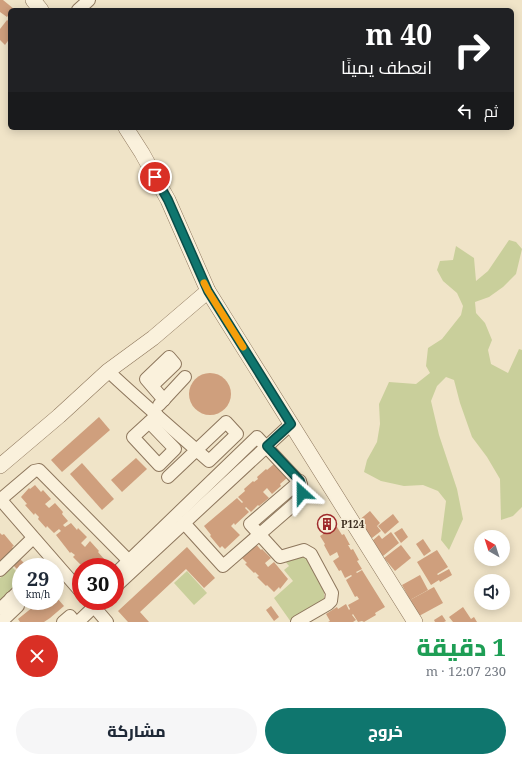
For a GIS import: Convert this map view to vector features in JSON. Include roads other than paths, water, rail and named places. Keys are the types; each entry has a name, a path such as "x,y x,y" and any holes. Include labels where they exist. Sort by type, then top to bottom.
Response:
{"street":[{"path":"33,0 39,8"},
{"path":"80,8 89,0"},
{"path":"127,130 168,200 208,291 411,621"},
{"path":"0,466 59,416 108,371 153,338 208,291"},
{"path":"108,371 150,419 169,454 181,465"},
{"path":"150,419 164,400 185,377"},
{"path":"152,386 164,400"},
{"path":"150,419 196,450 168,478"},
{"path":"124,569 133,564 184,523 291,424"},
{"path":"124,576 133,564 257,437 300,481 250,524 280,556 304,550 311,554 332,594 331,601 328,604 297,622"},
{"path":"46,558 33,538 0,499 34,470 39,470 133,564"},
{"path":"184,523 223,566 259,534"},
{"path":"0,570 33,538"},
{"path":"64,577 72,584"},
{"path":"0,609 11,598 18,606 1,622"},
{"path":"64,622 70,616 76,622 87,610"},
{"path":"99,610 107,622"}],"place":[{"name":"P124","path":"327,524"}]}
